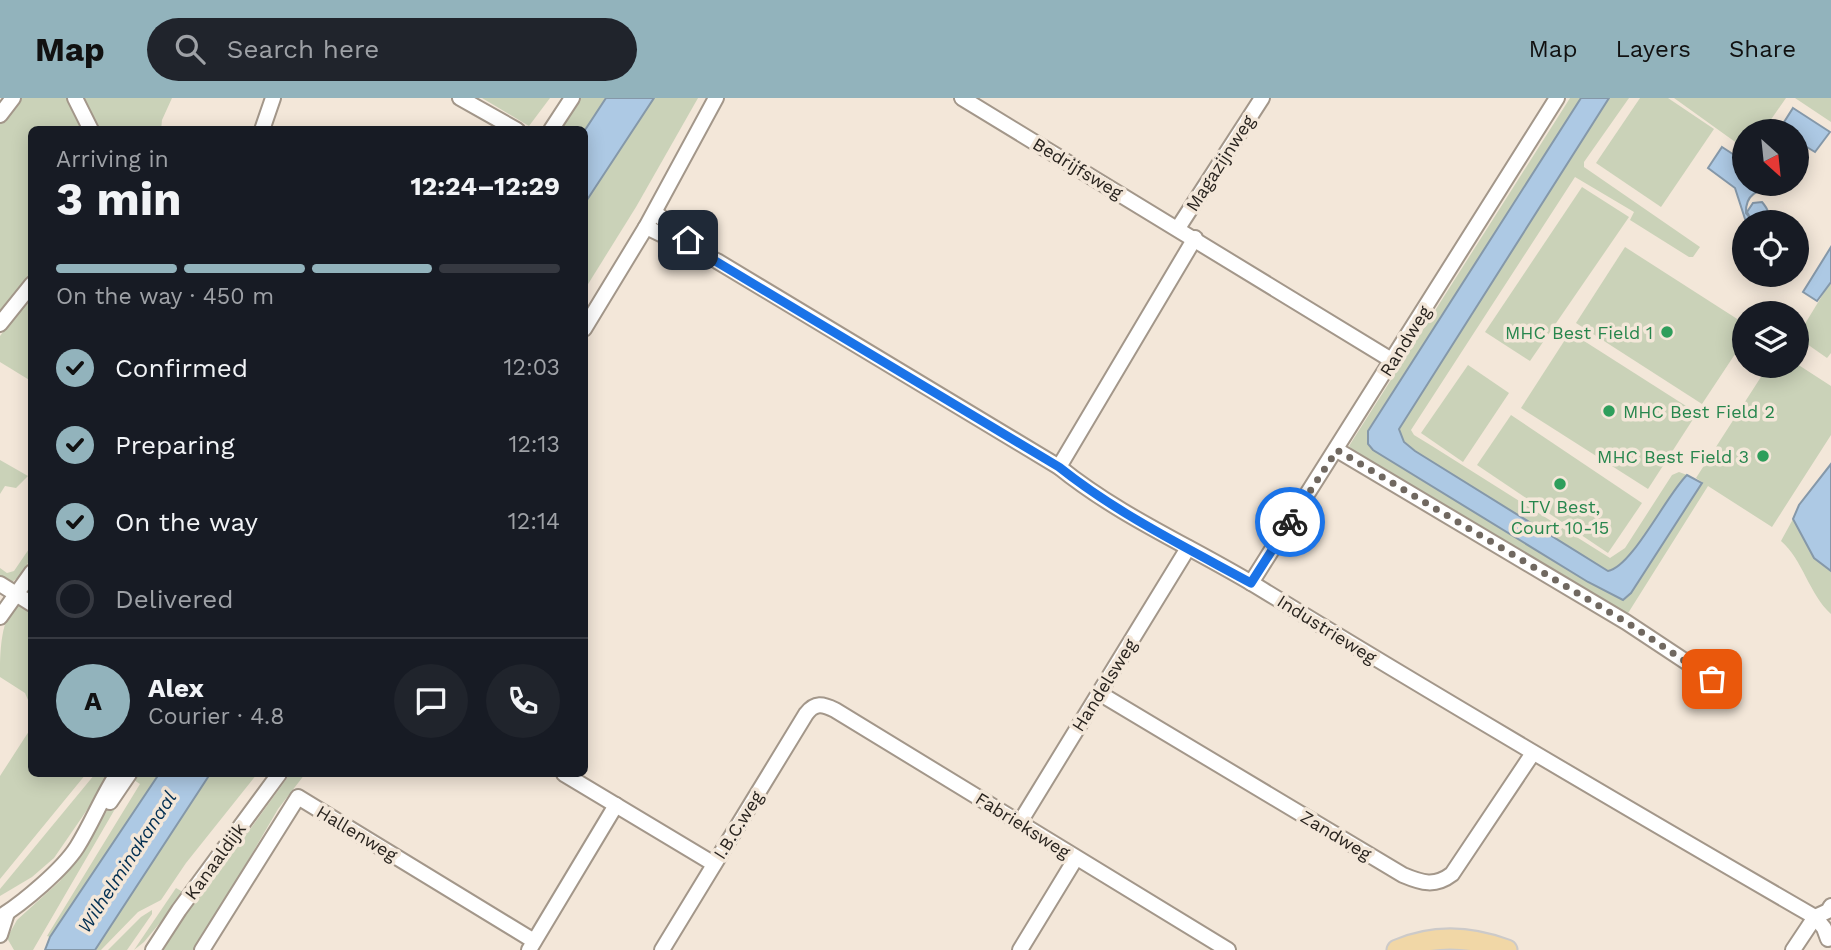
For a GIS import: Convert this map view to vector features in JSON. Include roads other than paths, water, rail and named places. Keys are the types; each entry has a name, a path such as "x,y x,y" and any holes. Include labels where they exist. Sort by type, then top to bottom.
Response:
{"main road":[{"path":"1397,950 1442,938 1466,938 1507,950"}],"street":[{"path":"0,115 13,98"},
{"path":"75,98 89,126"},
{"path":"263,126 273,98"},
{"path":"460,98 510,126"},
{"path":"554,126 572,98"},
{"path":"588,321 655,212 716,98"},
{"name":"Bedrijfsweg","path":"962,98 1393,361"},
{"name":"Magazijnweg","path":"1178,229 1262,98"},
{"name":"Randweg","path":"1251,583 1557,98"},
{"name":"Industrieweg","path":"655,212 697,250"},
{"name":"Industrieweg","path":"646,227 685,247 697,250 1059,467 1089,492 1125,514 1251,583 1533,753 1815,917"},
{"path":"1059,467 1195,238"},
{"path":"0,324 28,290"},
{"path":"1337,450 1626,622 1712,679"},
{"name":"Handelsweg","path":"1020,822 1188,548"},
{"path":"0,617 28,577"},
{"path":"0,584 28,602"},
{"name":"Zandweg","path":"1099,693 1403,875 1422,883 1441,882 1452,874 1533,753"},
{"name":"Fabrieksweg","path":"817,704 835,710 1228,950"},
{"name":"I.B.C.weg","path":"662,950 806,714 817,704"},
{"path":"0,935 3,915 53,874 76,848 102,796 115,777"},
{"path":"92,820 110,802 127,777"},
{"name":"Kanaaldijk","path":"153,950 179,910 277,777"},
{"path":"570,777 713,864"},
{"name":"Hallenweg","path":"202,950 298,797 531,945 616,805"},
{"path":"1020,950 1076,858"},
{"path":"1793,950 1815,917 1828,911 1831,906"},
{"path":"1815,917 1824,928 1828,943"}],"water":[{"path":"606,98 654,98 588,198 588,126"},
{"path":"1581,98 1609,98 1399,429 1404,442 1415,451 1608,571 1628,557 1687,475 1702,483 1631,593 1623,600 1588,582 1373,450 1368,444 1368,431"},
{"path":"1793,108 1810,119 1809,119 1786,119"},
{"path":"1810,119 1830,132 1815,152 1810,149"},
{"path":"1722,147 1732,154 1732,186 1708,168"},
{"path":"1738,196 1751,196 1746,210 1742,210"},
{"path":"1762,202 1767,210 1748,210 1753,203"},
{"path":"1831,247 1831,282 1817,301 1803,292 1809,287 1809,282"},
{"path":"1831,464 1831,571 1814,558 1793,519 1799,505"},
{"name":"Wilhelminakanaal","path":"157,777 208,777 95,950 45,950 50,937"}],"place":[{"name":"MHC Best Field 1","path":"1667,332"},
{"name":"MHC Best Field 2","path":"1609,411"},
{"name":"MHC Best Field 3","path":"1763,456"},
{"name":"LTV Best, Court 10-15","path":"1560,484"}]}
